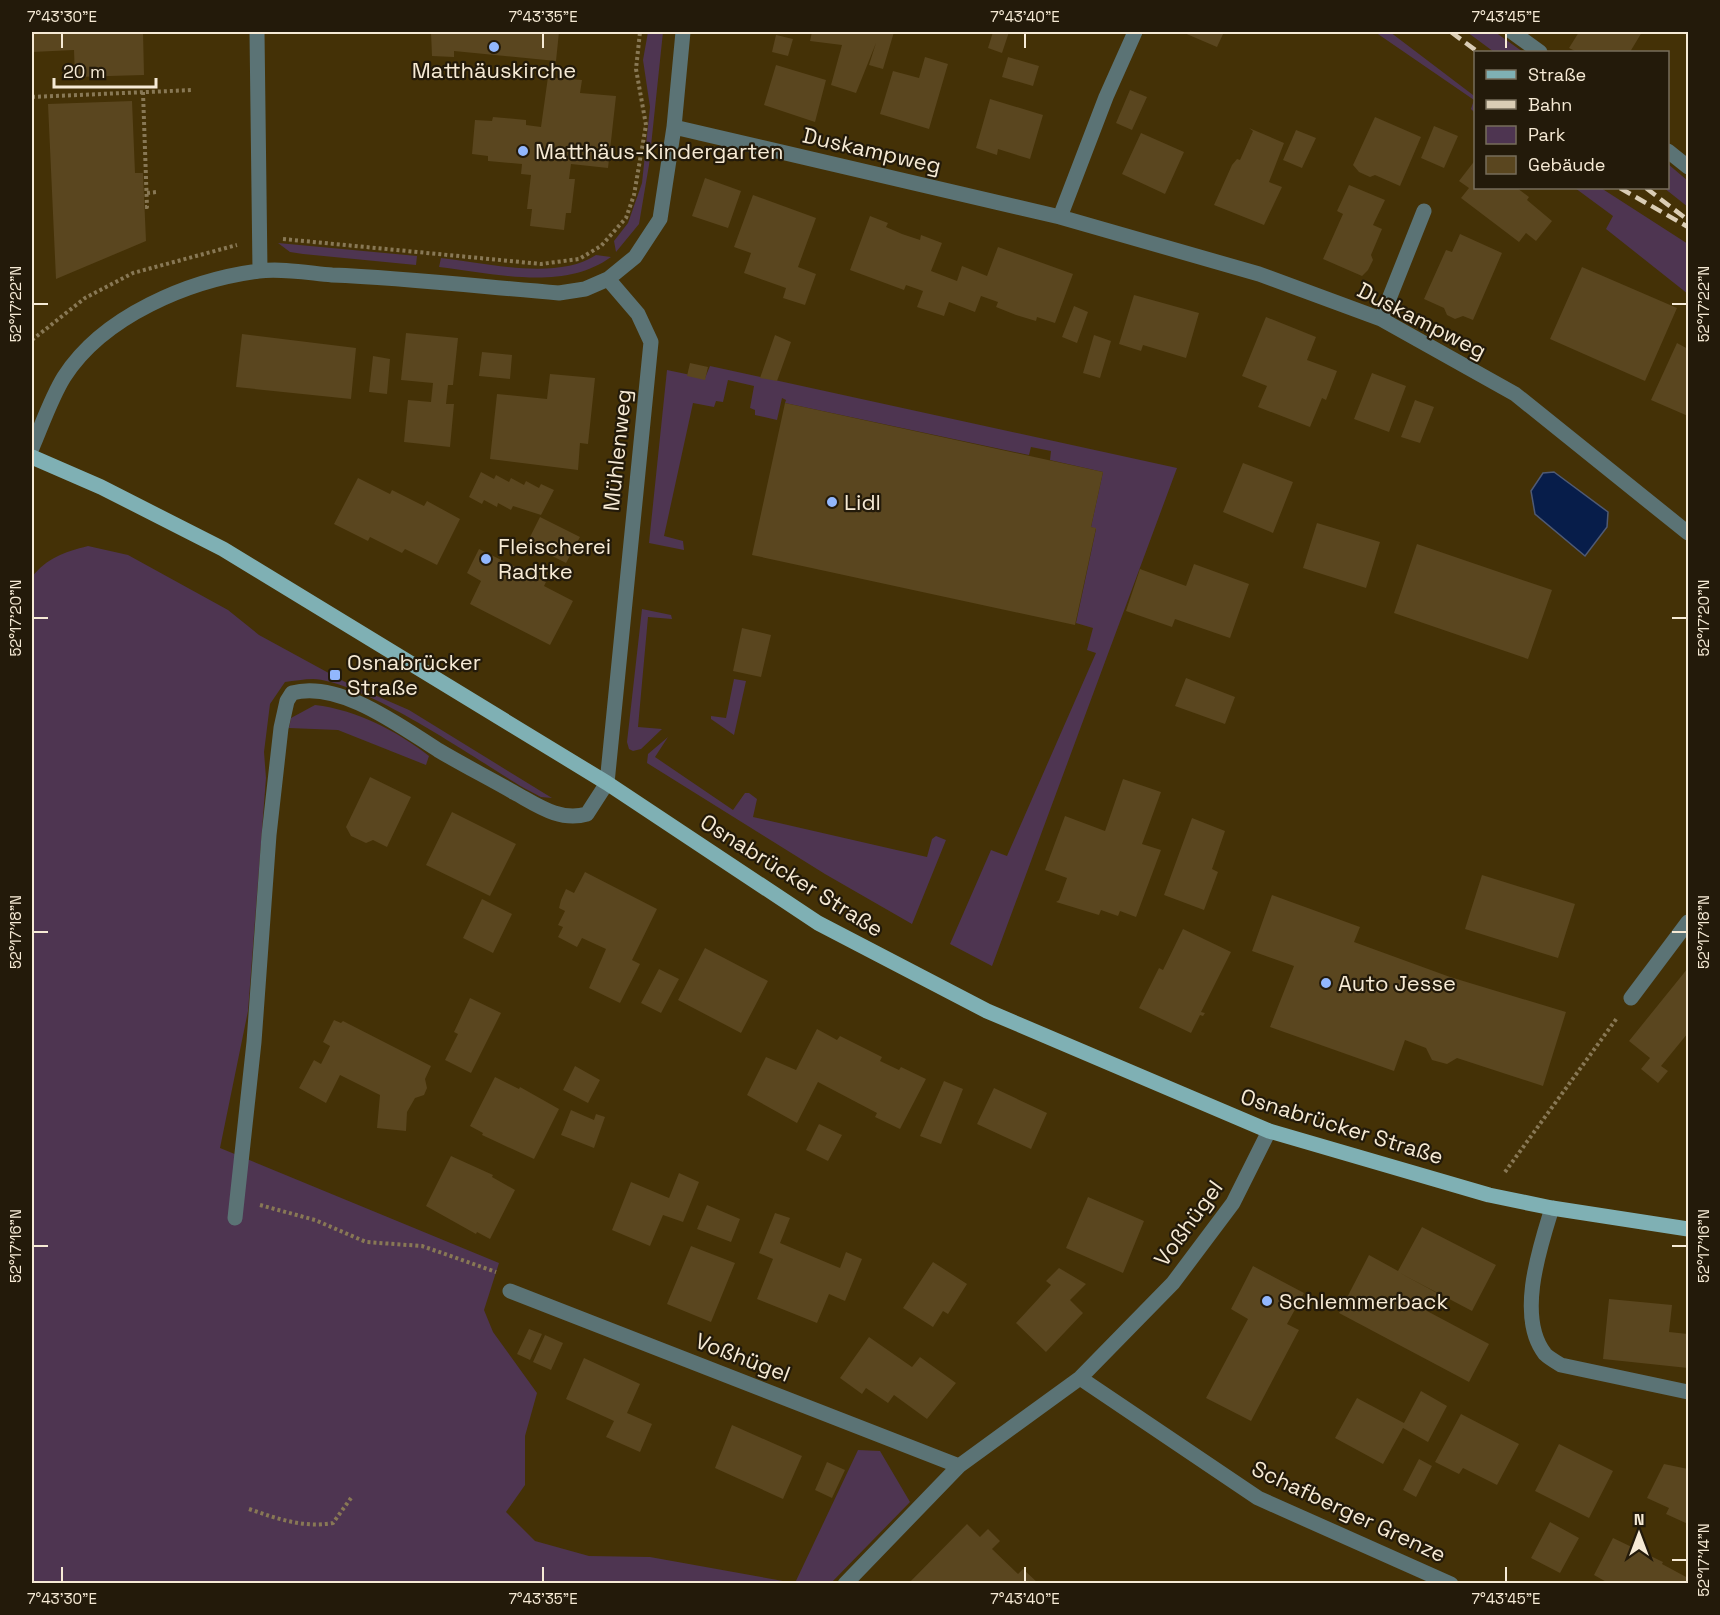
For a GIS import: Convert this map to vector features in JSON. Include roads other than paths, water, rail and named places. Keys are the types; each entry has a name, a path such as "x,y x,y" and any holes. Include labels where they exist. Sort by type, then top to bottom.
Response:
{"main road":[{"name":"Osnabrücker Straße","path":"32,458 101,487 223,549 607,783 828,928 987,1011 1269,1131 1489,1195 1552,1208 1689,1229"}],"street":[{"path":"257,32 260,271"},
{"path":"32,448 64,377 92,345 128,316 154,302 199,286 260,271 361,276 559,293 585,289 608,279 635,257 660,219 674,127 683,32"},
{"path":"1060,217 1106,98 1135,32"},
{"path":"1520,34 1539,51"},
{"name":"Duskampweg","path":"674,127 1060,217 1259,274 1381,319 1515,394 1689,533"},
{"path":"1669,152 1689,167"},
{"path":"1381,319 1424,210"},
{"name":"Mühlenweg","path":"607,783 651,342 638,314 608,279"},
{"path":"235,1218 254,1042 271,814 281,728 287,701 292,693 302,690 319,691 350,699 410,730 437,749 531,802 564,817 576,818 587,814 607,783"},
{"path":"1631,998 1689,922"},
{"name":"Voßhügel","path":"845,1584 959,1466 1080,1378 1173,1283 1233,1203 1269,1131"},
{"path":"1552,1208 1538,1253 1533,1288 1533,1324 1545,1354 1561,1365 1689,1392"},
{"name":"Voßhügel","path":"510,1291 959,1466"},
{"name":"Schafberger Grenze","path":"1080,1378 1258,1498 1451,1584"}],"water":[{"path":"1554,472 1608,512 1607,527 1585,556 1535,514 1531,491 1543,473"}],"railway":[{"path":"1451,32 1477,51"},
{"path":"1622,189 1688,227"},
{"path":"1647,189 1684,217"}],"place":[{"name":"Matthäuskirche","path":"494,47"},
{"name":"Matthäus-Kindergarten","path":"523,151"},
{"name":"Lidl","path":"832,502"},
{"name":"Fleischerei Radtke","path":"486,559"},
{"name":"Osnabrücker Straße","path":"335,675"},
{"name":"Auto Jesse","path":"1326,983"},
{"name":"Schlemmerback","path":"1267,1301"}]}
